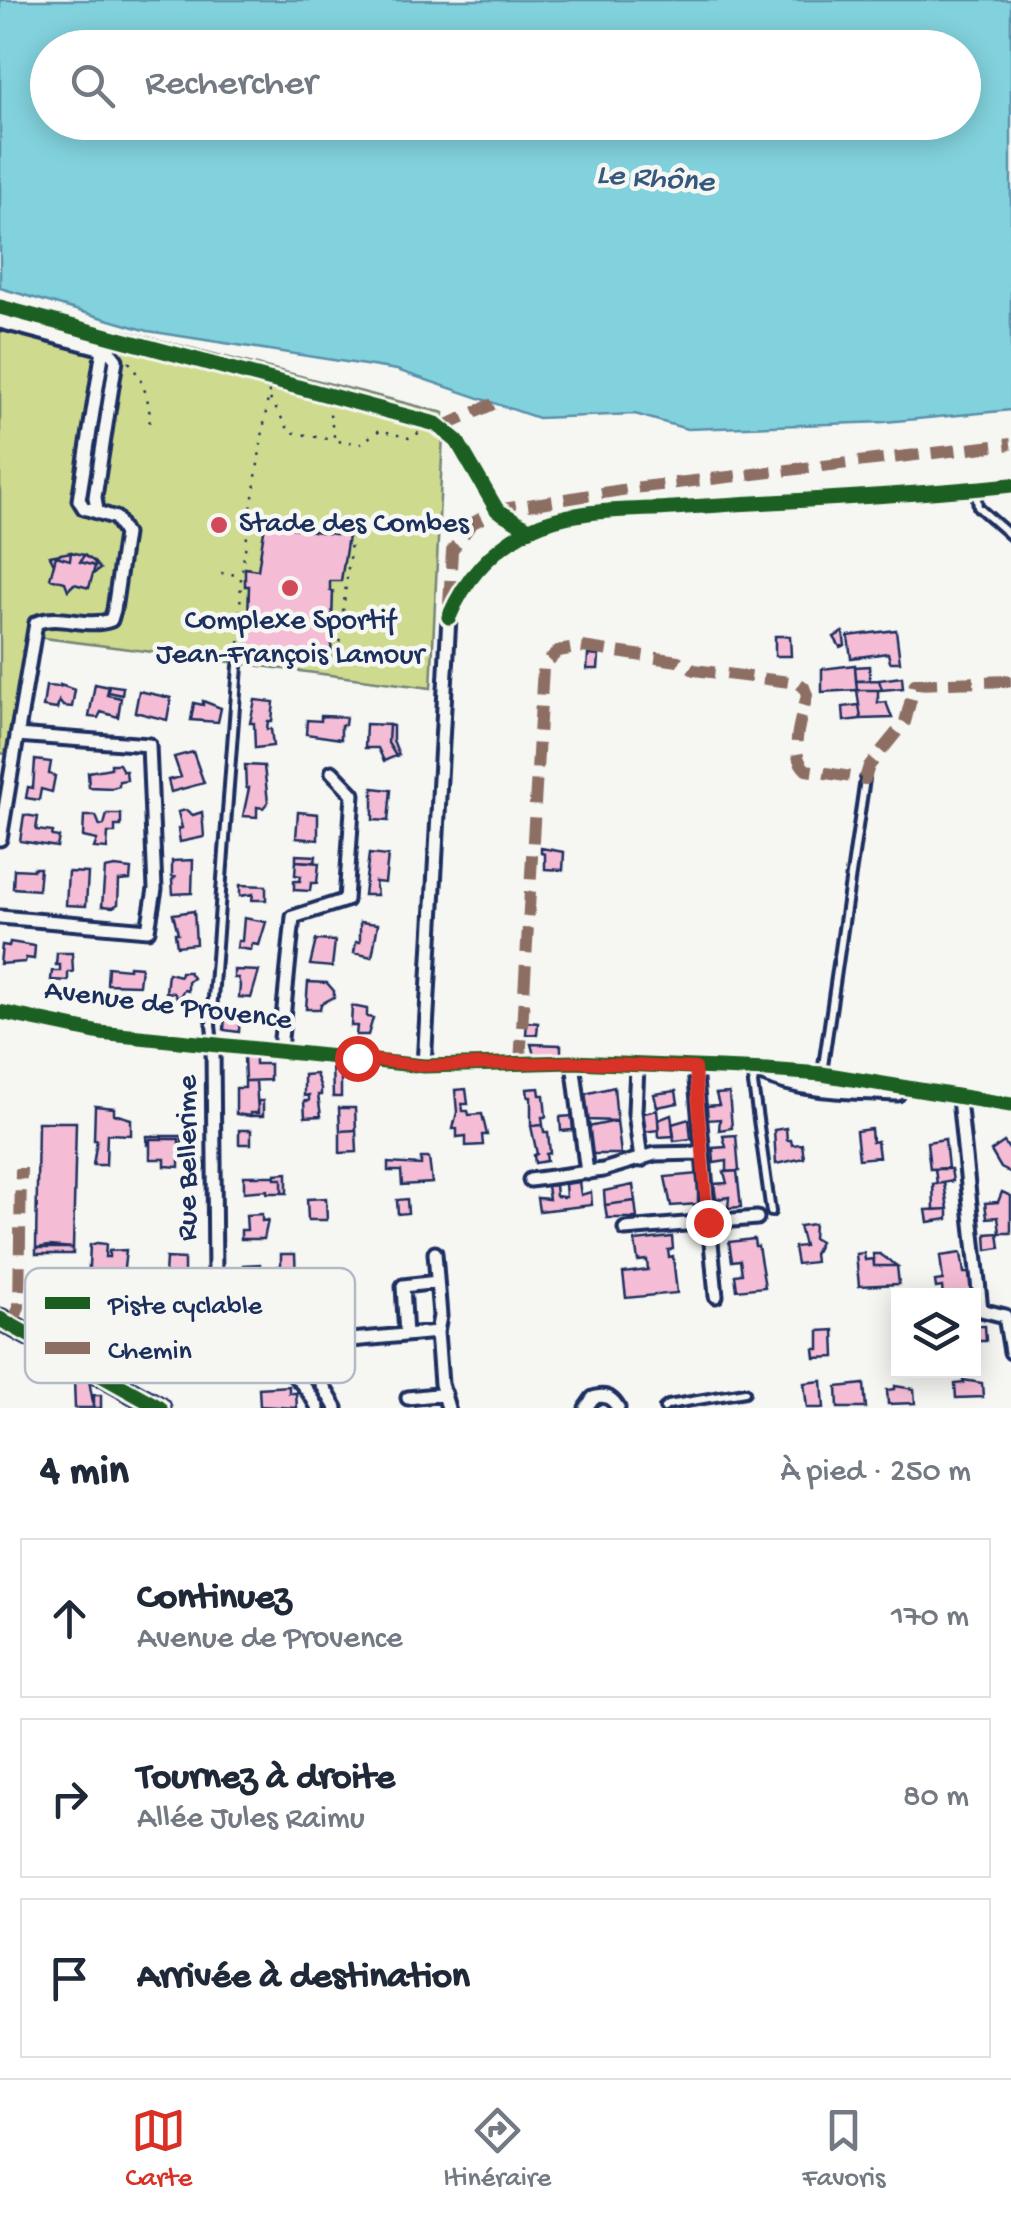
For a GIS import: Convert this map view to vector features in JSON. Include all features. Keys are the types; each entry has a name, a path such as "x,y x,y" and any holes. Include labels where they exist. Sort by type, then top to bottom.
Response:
{"main road":[{"path":"0,1319 25,1333"},
{"path":"115,1383 160,1408"}],"street":[{"path":"0,322 103,348 116,360 95,497 98,511"},
{"path":"0,840 36,624 46,618 97,625 111,620 114,610 124,534 116,518 84,508 78,500 103,348"},
{"path":"424,1066 448,617 461,588 480,568 529,529 554,520 1011,486"},
{"path":"0,916 148,930 155,889 149,745 17,736"},
{"path":"280,1049 293,916 346,900 353,794 332,772"},
{"name":"Avenue de Provence","path":"0,1012 100,1033 424,1066 573,1062 752,1071"},
{"name":"Rue Bellerime","path":"213,1046 215,1268"},
{"path":"573,1062 587,1173"},
{"path":"637,1066 635,1112 641,1160"},
{"path":"695,1068 716,1296"},
{"path":"752,1071 822,1074 1011,1105"},
{"path":"752,1071 771,1079 837,1091 924,1092"},
{"path":"959,1099 981,1310 1005,1316 1011,1352"},
{"path":"530,1180 587,1173 666,1153 702,1153"},
{"path":"625,1229 757,1218"},
{"path":"435,1253 440,1316 437,1332 448,1408"},
{"path":"406,1335 402,1286 437,1282"},
{"path":"355,1340 437,1332"},
{"name":"Rue Bellerime","path":"300,1383 318,1408"},
{"path":"322,1383 336,1408"},
{"path":"408,1398 444,1394"},
{"path":"586,1408 592,1398 604,1396 618,1408"}],"lane":[{"path":"976,489 978,507 1011,536"},
{"path":"213,1046 211,1025 238,666"},
{"path":"822,1074 865,779"},
{"path":"752,1071 772,1212"},
{"path":"664,1408 668,1404 745,1392"}],"path":[{"path":"116,360 129,362 140,378 151,414 150,429"},
{"path":"238,666 241,576 271,378"},
{"path":"326,393 335,441"},
{"path":"268,396 290,432 335,441 361,444 380,430 409,438 436,424"},
{"path":"250,516 352,533 337,664"},
{"path":"221,574 241,576"}],"green space":[{"name":"Stade des Combes","path":"0,299 444,413 431,688 28,636 5,754 0,753"}],"water":[{"name":"Le Rhône","path":"0,0 1011,0 1011,410 885,422 687,429 635,414 538,418 397,370 148,331 0,288"}],"building":[{"name":"Complexe Sportif Jean-François Lamour","path":"265,524 348,536 341,581 330,581 331,655 247,652 249,586 245,586 245,568 258,570"},
{"path":"71,552 84,555 80,562 95,566 89,588 74,584 68,590 65,582 50,578 56,556 70,560"},
{"path":"71,552 70,560 56,556 54,564 50,556"},
{"path":"84,555 100,569 93,574 95,566 80,562"},
{"path":"896,630 900,662 890,662 888,653 851,658 848,636"},
{"path":"843,632 845,645 840,647 834,637"},
{"path":"775,636 790,636 791,656 775,656"},
{"path":"588,655 599,656 598,669 587,669"},
{"path":"855,665 857,690 822,692 822,669"},
{"path":"869,666 870,681 856,681 855,667"},
{"path":"902,677 903,688 882,690 879,680"},
{"path":"879,680 882,690 857,690 856,681"},
{"path":"95,684 109,687 107,695 121,698 118,717 101,712 98,718 89,717"},
{"path":"108,685 123,687 122,695 108,692"},
{"path":"46,686 75,690 72,707 59,701 57,709 43,707"},
{"path":"857,690 878,690 878,703 886,702 892,718 861,719"},
{"path":"139,691 171,698 167,720 135,712"},
{"path":"255,700 274,702 267,729 271,729 273,746 255,748 254,723 250,723"},
{"path":"203,701 221,708 218,722 191,720 194,703 203,705"},
{"path":"859,705 861,719 844,721 843,707"},
{"path":"321,716 346,717 345,725 341,725 341,739 306,734 307,720 321,721"},
{"path":"366,724 389,725 388,743 396,756 384,761 378,748 365,748"},
{"path":"389,725 393,726 399,755 396,756 388,743"},
{"path":"193,752 204,783 171,792 168,780 181,777 174,757"},
{"path":"35,760 51,762 49,774 55,776 52,792 41,789 39,800 26,798 28,787 33,788"},
{"path":"111,764 119,764 126,771 127,780 112,788 89,787 88,772 111,768"},
{"path":"245,765 264,766 268,802 263,808 257,807 257,817 243,816 249,788"},
{"path":"373,788 391,790 388,821 373,820"},
{"path":"186,810 193,815 202,812 204,837 180,842 178,812"},
{"path":"298,812 318,814 318,840 296,838"},
{"path":"107,814 121,814 121,826 115,826 115,833 108,833 107,849 94,848 97,840 83,837 84,816 96,816 100,826"},
{"path":"24,815 38,817 36,830 53,832 52,836 59,837 57,847 20,841"},
{"path":"541,848 564,852 563,870 545,869"},
{"path":"369,854 388,856 385,883 375,882 377,895 364,895"},
{"path":"296,855 316,856 315,862 296,861"},
{"path":"193,860 192,893 173,894 172,861"},
{"path":"296,861 319,863 317,883 311,883 310,891 294,890 294,881 300,881 301,876 295,875"},
{"path":"40,868 38,890 13,888 14,869"},
{"path":"105,869 131,869 130,880 119,881 118,904 102,906"},
{"path":"68,872 88,873 86,906 66,905"},
{"path":"240,885 266,886 266,900 252,900 253,894 240,896"},
{"path":"194,911 196,944 177,946 173,914"},
{"path":"244,918 266,922 259,945 252,944 251,950 237,948 238,941 242,941"},
{"path":"360,922 378,924 372,957 354,953 356,942 360,942"},
{"path":"316,940 335,941 332,967 310,965"},
{"path":"10,942 35,946 34,959 0,964 2,945 9,946"},
{"path":"57,953 72,953 73,972 68,972 68,981 51,980 52,971 60,971"},
{"path":"108,967 141,967 139,985 107,984"},
{"path":"234,970 259,971 251,998 239,997 240,985"},
{"path":"181,972 189,972 193,978 188,982 188,991 184,990 178,999 174,993 166,992 168,973 180,976"},
{"path":"308,982 327,983 334,997 321,1004 320,1009 306,1009"},
{"path":"352,1006 367,1009 367,1017 373,1018 368,1035 356,1035 357,1026 351,1026"},
{"path":"225,1015 240,1016 239,1032 224,1030"},
{"path":"527,1022 538,1023 537,1035 526,1034"},
{"path":"531,1044 561,1045 561,1055 534,1055"},
{"path":"244,1056 255,1057 255,1064 270,1064 270,1080 245,1081"},
{"path":"332,1064 341,1065 341,1097 333,1097"},
{"path":"316,1074 321,1088 321,1116 305,1117 304,1101 309,1101 309,1095 304,1096 304,1075"},
{"path":"245,1081 256,1081 258,1113 250,1116 236,1114 236,1088 245,1088"},
{"path":"614,1087 617,1121 587,1120 585,1094"},
{"path":"539,1088 540,1095 544,1095 546,1117 542,1117 543,1125 531,1126 531,1097 527,1089"},
{"path":"466,1089 468,1104 462,1104 463,1111 469,1115 482,1114 487,1135 482,1135 483,1145 466,1146 466,1136 457,1137 457,1129 453,1129 457,1112 455,1090"},
{"path":"676,1091 678,1103 657,1107 654,1094"},
{"path":"729,1093 732,1128 719,1130 720,1119 707,1120 706,1106 719,1105 716,1094"},
{"path":"258,1101 263,1101 263,1116 250,1116 258,1113"},
{"path":"95,1106 114,1108 114,1114 131,1119 131,1135 107,1134 106,1165 93,1165 97,1140"},
{"path":"339,1108 355,1108 356,1130 340,1131"},
{"path":"657,1110 659,1130 642,1132 640,1114"},
{"path":"671,1115 674,1136 659,1137 658,1120"},
{"path":"572,1116 573,1130 561,1131 560,1117"},
{"path":"689,1119 691,1139 674,1141 672,1124"},
{"path":"617,1121 621,1154 591,1154 588,1127"},
{"path":"38,1122 76,1122 73,1248 36,1248"},
{"path":"543,1125 544,1132 548,1132 550,1153 546,1154 547,1161 535,1163 531,1126"},
{"path":"786,1128 787,1140 792,1145 802,1144 804,1158 776,1164 774,1130"},
{"path":"871,1129 879,1157 859,1159 856,1131"},
{"path":"239,1130 251,1130 251,1144 239,1144"},
{"path":"356,1130 357,1152 340,1153 340,1131"},
{"path":"736,1135 739,1171 727,1172 727,1161 714,1163 713,1148 726,1147 723,1136"},
{"path":"147,1136 182,1136 182,1151 179,1139 150,1139 147,1146"},
{"path":"150,1139 179,1139 179,1167 165,1166 165,1159 150,1159"},
{"path":"945,1139 948,1168 930,1169 927,1142"},
{"path":"1004,1142 1011,1152 1011,1173 1001,1168 991,1151"},
{"path":"421,1158 429,1158 432,1183 402,1185 401,1171 388,1171 388,1163 421,1165"},
{"path":"935,1169 951,1169 953,1181 937,1184"},
{"path":"737,1171 741,1207 728,1208 729,1197 716,1199 714,1184 727,1183 724,1172"},
{"path":"287,1173 287,1193 282,1193 282,1179 275,1179 275,1174"},
{"path":"698,1174 698,1204 671,1206 665,1177"},
{"path":"244,1176 282,1179 282,1193 244,1192"},
{"path":"579,1182 581,1195 591,1192 592,1205 539,1211 537,1198 549,1199 547,1186 555,1185 556,1196 566,1197 565,1184"},
{"path":"944,1183 948,1209 934,1210 933,1184"},
{"path":"633,1185 635,1201 605,1205 604,1191"},
{"path":"1002,1192 1011,1196 1011,1233 1000,1233 998,1217 987,1218 985,1203 998,1202"},
{"path":"326,1198 327,1220 308,1220 307,1199"},
{"path":"407,1199 408,1213 398,1214 397,1200"},
{"path":"635,1201 637,1218 607,1218 605,1205"},
{"path":"948,1209 948,1219 928,1222 926,1210"},
{"path":"262,1214 262,1221 268,1220 264,1239 241,1239 241,1230 247,1230 246,1215"},
{"path":"814,1224 813,1238 820,1242 815,1262 797,1264 794,1247 804,1246 799,1226"},
{"path":"998,1233 1000,1248 987,1250 986,1234"},
{"path":"672,1237 673,1249 668,1250 669,1257 673,1256 677,1293 626,1298 623,1273 648,1270 647,1260 638,1261 635,1241"},
{"path":"754,1239 765,1287 737,1290 735,1275 742,1274 740,1260 732,1261 729,1242"},
{"path":"106,1244 105,1257 109,1257 109,1251 126,1250 124,1268 89,1268 90,1245"},
{"path":"36,1248 73,1248 73,1254 36,1254"},
{"path":"864,1253 865,1260 874,1259 874,1266 897,1266 899,1284 859,1286 856,1254"},
{"path":"961,1253 971,1288 936,1288 935,1281 943,1280 940,1256"},
{"path":"281,1254 295,1254 296,1268 276,1268 281,1266"},
{"path":"873,1254 880,1254 897,1266 874,1266"},
{"path":"166,1258 184,1259 184,1268 165,1268"},
{"path":"981,1326 985,1326 986,1341 981,1341"},
{"path":"834,1330 835,1357 815,1358 819,1331"},
{"path":"963,1380 982,1383 983,1397 956,1398 955,1384 964,1383"},
{"path":"822,1381 824,1408 807,1408 804,1383"},
{"path":"74,1383 90,1383 94,1408 75,1408"},
{"path":"864,1384 866,1408 838,1408 837,1387"},
{"path":"289,1386 289,1393 296,1393 297,1408 260,1406 259,1388"},
{"path":"895,1386 914,1389 915,1403 888,1404 887,1390"},
{"path":"94,1395 101,1395 101,1408 94,1408"}],"marked path":[{"path":"441,428 493,404"},
{"path":"449,605 452,551 471,524 497,510 634,488 1011,444"},
{"path":"520,1064 543,667 558,651 582,647 678,661 694,670 798,683 807,695 798,734 800,763 806,770 865,779 869,766 905,722 915,684 1011,681"},
{"path":"12,1326 19,1307 21,1168"}],"cycle path":[{"path":"0,307 436,424 457,441 497,510 529,529"},
{"path":"449,617 472,577 492,555 530,529 564,517 1011,485"},
{"path":"0,1012 100,1033 424,1066 573,1062 767,1070 822,1074 1011,1105"},
{"path":"0,1319 25,1333"},
{"path":"115,1383 160,1408"}],"place":[{"name":"Stade des Combes","path":"219,525"},
{"name":"Complexe Sportif Jean-François Lamour","path":"290,588"}],"route":[{"path":"357,1058 424,1066 573,1062 695,1068 708,1222"}]}
